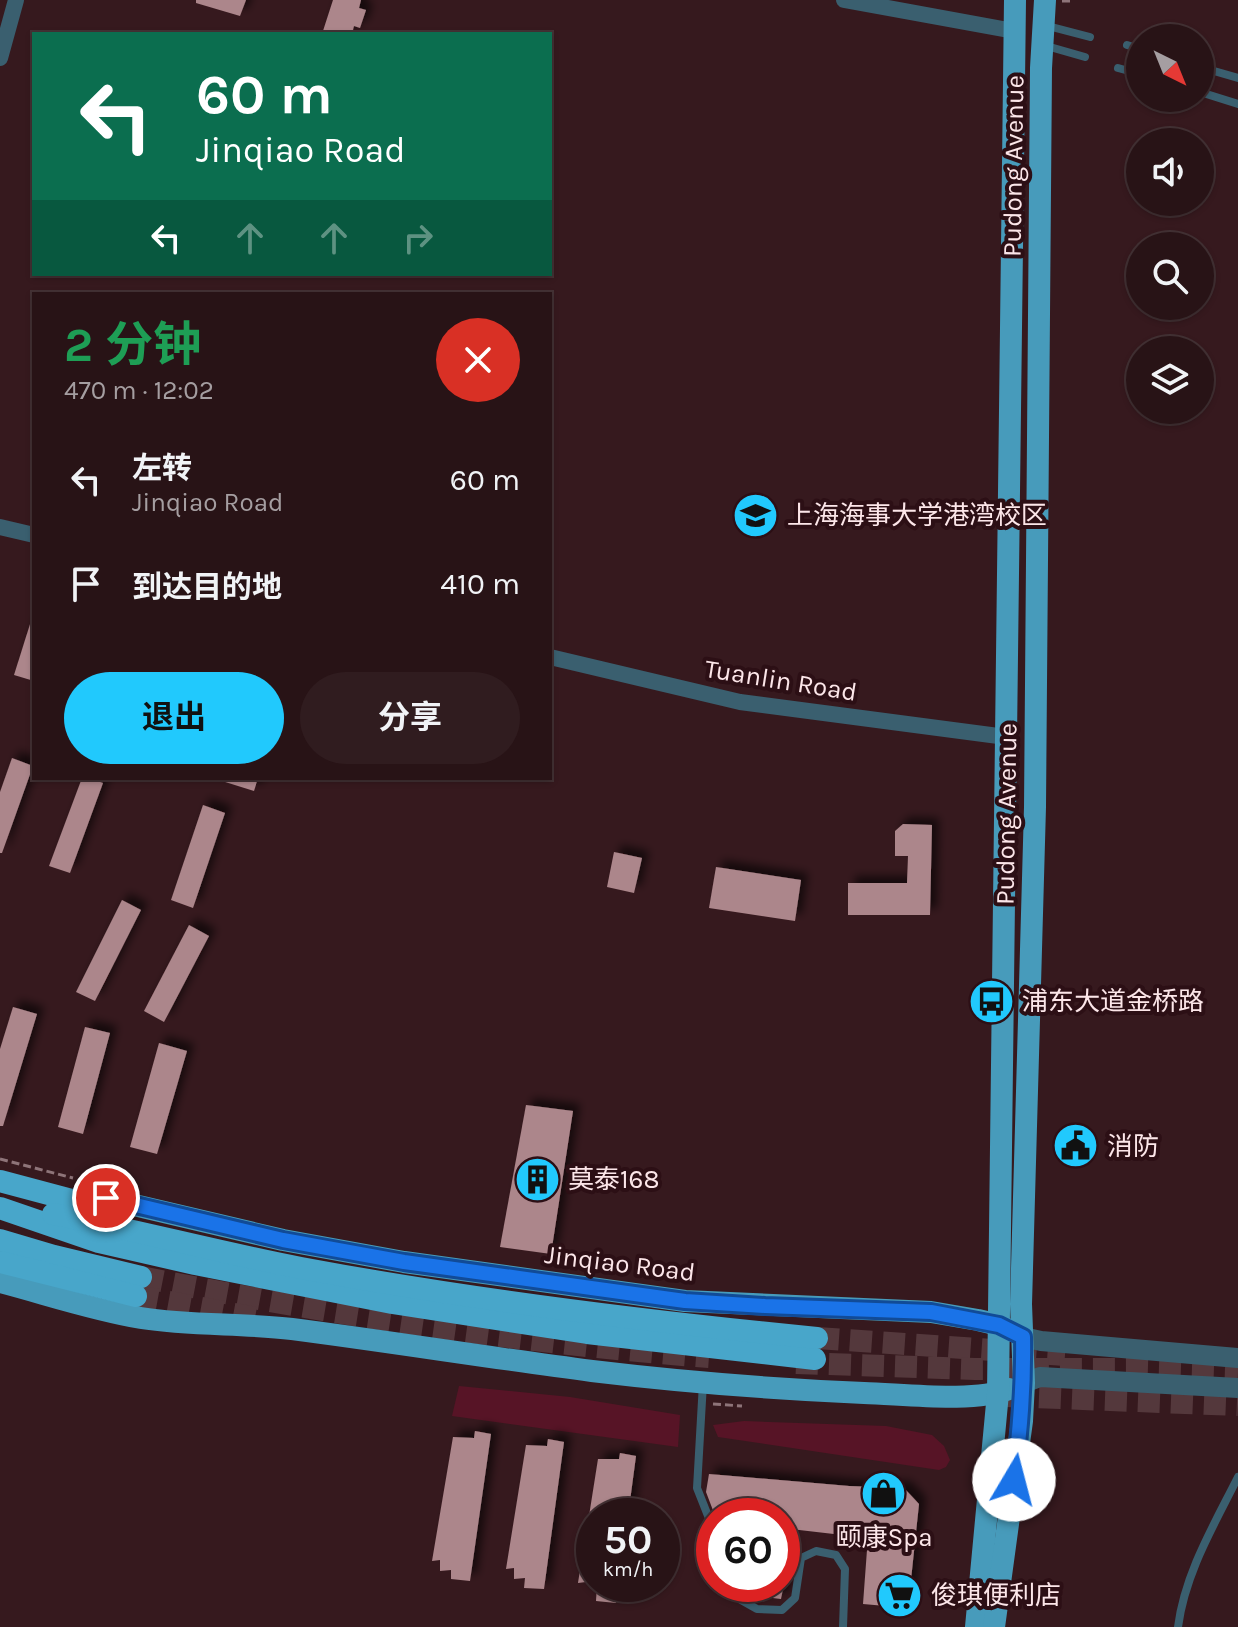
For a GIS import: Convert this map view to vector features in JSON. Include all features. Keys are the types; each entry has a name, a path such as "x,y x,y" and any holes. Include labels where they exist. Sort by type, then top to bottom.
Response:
{"highway":[{"path":"0,1181 396,1284"},
{"path":"0,1206 103,1223 300,1267 396,1284 816,1348 587,1333 392,1303 99,1242 0,1206"},
{"path":"0,1240 138,1286 0,1262"}],"main road":[{"name":"Pudong Avenue","path":"976,1627 998,1393 1015,0"},
{"name":"Pudong Avenue","path":"994,1627 1022,1421 1024,1383 1021,1304 1035,807 1041,68 1045,0"},
{"name":"Jinqiao Road","path":"0,1173 283,1240 404,1262 685,1301 931,1312 999,1325 1023,1337"},
{"path":"0,1282 141,1318 291,1329 595,1371 703,1382 775,1389 970,1396 998,1393 1024,1383"}],"street":[{"path":"0,58 16,0"},
{"path":"844,0 1014,31"},
{"path":"0,527 32,535"},
{"name":"Tuanlin Road","path":"552,657 740,702 1006,737"},
{"name":"Jinqiao Road","path":"1023,1337 1238,1358"},
{"path":"1024,1383 1040,1377 1238,1388"}],"lane":[{"path":"1043,35 1090,37"},
{"path":"1043,35 1085,57"},
{"path":"1118,68 1126,70"},
{"path":"1214,71 1238,78"},
{"path":"1214,96 1238,104"},
{"path":"701,1498 697,1488 703,1382"},
{"path":"1178,1627 1194,1566 1238,1477"},
{"path":"800,1565 801,1558 816,1551 836,1555 845,1569 843,1627"},
{"path":"745,1602 757,1609 782,1610 791,1602"}],"path":[{"path":"0,1159 75,1179"}],"shaded area":[{"path":"459,1386 570,1397 680,1415 678,1447 452,1416"},
{"path":"744,1421 886,1426 932,1435 944,1446 950,1460 946,1467 939,1470 718,1437 713,1425"}],"building":[{"path":"196,0 246,0 240,16 196,3"},
{"path":"333,0 361,0 359,8 366,10 360,28 354,26 352,32 323,32"},
{"path":"31,621 32,621 32,680 14,675"},
{"path":"12,758 32,766 2,853 0,853 0,792"},
{"path":"81,780 103,783 70,873 49,866"},
{"path":"222,780 257,780 254,791"},
{"path":"203,805 225,813 193,908 171,900"},
{"path":"903,824 932,825 930,915 848,915 848,883 907,883 908,856 895,856 895,831"},
{"path":"614,852 642,858 634,893 607,887"},
{"path":"716,867 801,880 795,921 709,908"},
{"path":"122,900 141,910 95,1001 76,992"},
{"path":"189,925 209,936 164,1022 144,1011"},
{"path":"13,1007 37,1014 3,1126 0,1126 0,1049"},
{"path":"85,1027 110,1033 83,1134 58,1127"},
{"path":"159,1043 187,1051 157,1154 130,1147"},
{"name":"莫泰168","path":"526,1105 573,1111 551,1254 500,1247"},
{"path":"475,1431 491,1434 470,1581 451,1579 451,1570 440,1571 440,1560 432,1561 453,1437 474,1438"},
{"path":"548,1439 564,1442 544,1589 524,1588 525,1578 514,1579 514,1568 506,1569 526,1445 547,1446"},
{"path":"620,1453 636,1456 630,1498 592,1498 598,1459 619,1459"},
{"path":"709,1474 904,1488 919,1504 908,1608 863,1604 867,1550 851,1536 800,1530 800,1498 708,1498 706,1492"}],"tunnel":[{"path":"141,1277 424,1326 566,1344 709,1357"},
{"path":"136,1296 257,1318"},
{"path":"817,1338 1065,1355"},
{"path":"796,1363 1238,1372"},
{"path":"1006,1396 1238,1405"}],"place":[{"name":"上海海事大学港湾校区","path":"756,515"},
{"name":"浦东大道金桥路","path":"991,1001"},
{"name":"消防","path":"1076,1146"},
{"name":"莫泰168","path":"537,1179"},
{"name":"颐康Spa","path":"884,1494"},
{"name":"俊琪便利店","path":"900,1595"}],"route":[{"path":"106,1198 283,1240 505,1277 685,1301 931,1312 999,1325 1023,1337 1022,1421 1014,1480"}]}
